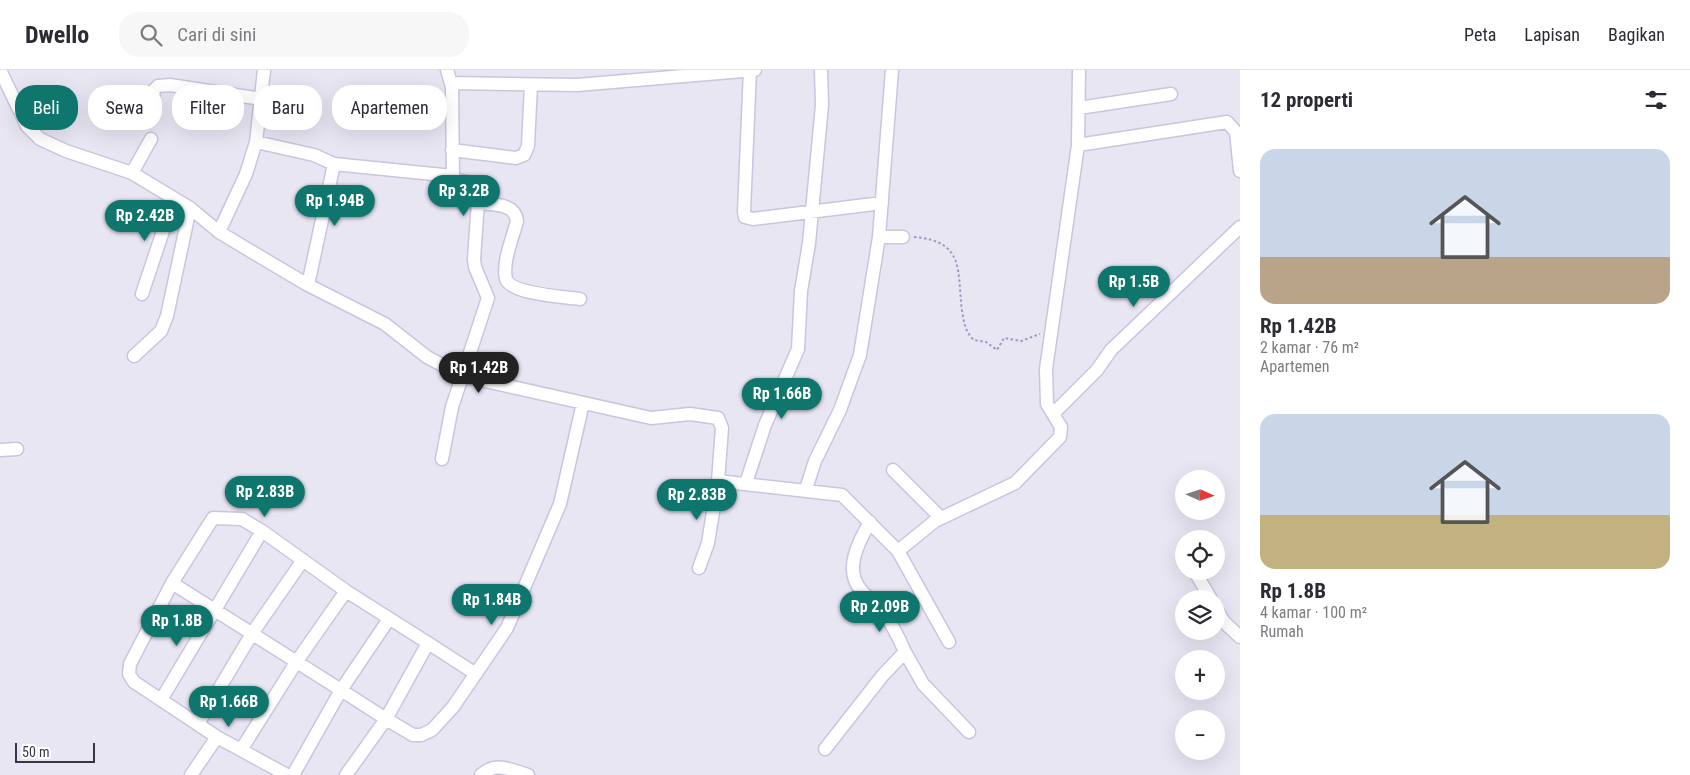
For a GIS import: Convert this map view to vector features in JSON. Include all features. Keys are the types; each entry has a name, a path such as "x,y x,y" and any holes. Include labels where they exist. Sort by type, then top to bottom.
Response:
{"street":[{"path":"0,70 22,118 32,133 40,140 66,151 132,173 190,208 219,232 308,285 385,324 427,357 463,376 651,418 690,414 718,418 722,428 718,481 708,542 700,568"},
{"path":"263,85 264,70"},
{"path":"442,459 452,407 488,298 475,268 474,259 480,191 477,185 454,180 452,176 451,83 447,70"},
{"path":"750,70 744,212 746,217 753,219 812,213 882,203"},
{"path":"451,83 531,85 605,83 755,70"},
{"path":"746,483 765,425 798,349 801,291 812,213 822,105 821,70"},
{"path":"806,489 815,461 840,410 857,367 879,237 892,70"},
{"path":"898,551 941,518 1018,481 1060,437 1061,427 1046,398 1046,369 1078,145 1079,70"},
{"path":"162,86 170,85 254,98"},
{"path":"452,150 516,158 524,156 528,146 531,85"},
{"path":"1079,108 1171,94"},
{"path":"1078,145 1222,122 1233,127 1239,140 1240,170"},
{"path":"219,232 246,174 258,130"},
{"path":"132,173 151,139"},
{"path":"256,142 314,155 334,164 452,176"},
{"path":"308,285 334,164"},
{"path":"142,294 174,198"},
{"path":"480,203 512,209 516,214 517,221 506,267 506,279 510,285 520,290 580,299"},
{"path":"134,356 161,331 167,316 190,208"},
{"path":"1053,414 1097,370 1111,350 1240,227"},
{"path":"879,237 903,237"},
{"path":"172,583 253,632 386,719 413,735 422,735 432,730 453,707 507,628 554,518 584,403"},
{"path":"0,450 18,449"},
{"path":"893,470 941,518"},
{"path":"718,481 839,493 898,551 949,642"},
{"path":"287,775 217,737 134,682 129,674 130,664 172,583 213,518 242,519 262,531 346,591 476,674"},
{"path":"870,522 856,552 853,567 854,580 862,591 882,610 924,684 969,732"},
{"path":"161,700 262,531"},
{"path":"198,724 253,632 303,560"},
{"path":"242,750 297,661 346,591"},
{"path":"292,775 342,690 389,619"},
{"path":"1225,623 1240,638"},
{"path":"346,775 386,719 428,643"},
{"path":"825,749 882,675 905,652"},
{"path":"191,775 217,737"},
{"path":"481,775 492,767 502,767 528,775"}],"path":[{"path":"903,237 938,241 950,251 955,262 965,326 974,340 986,342 998,350 1004,338 1022,341 1040,334 1053,323"}]}
